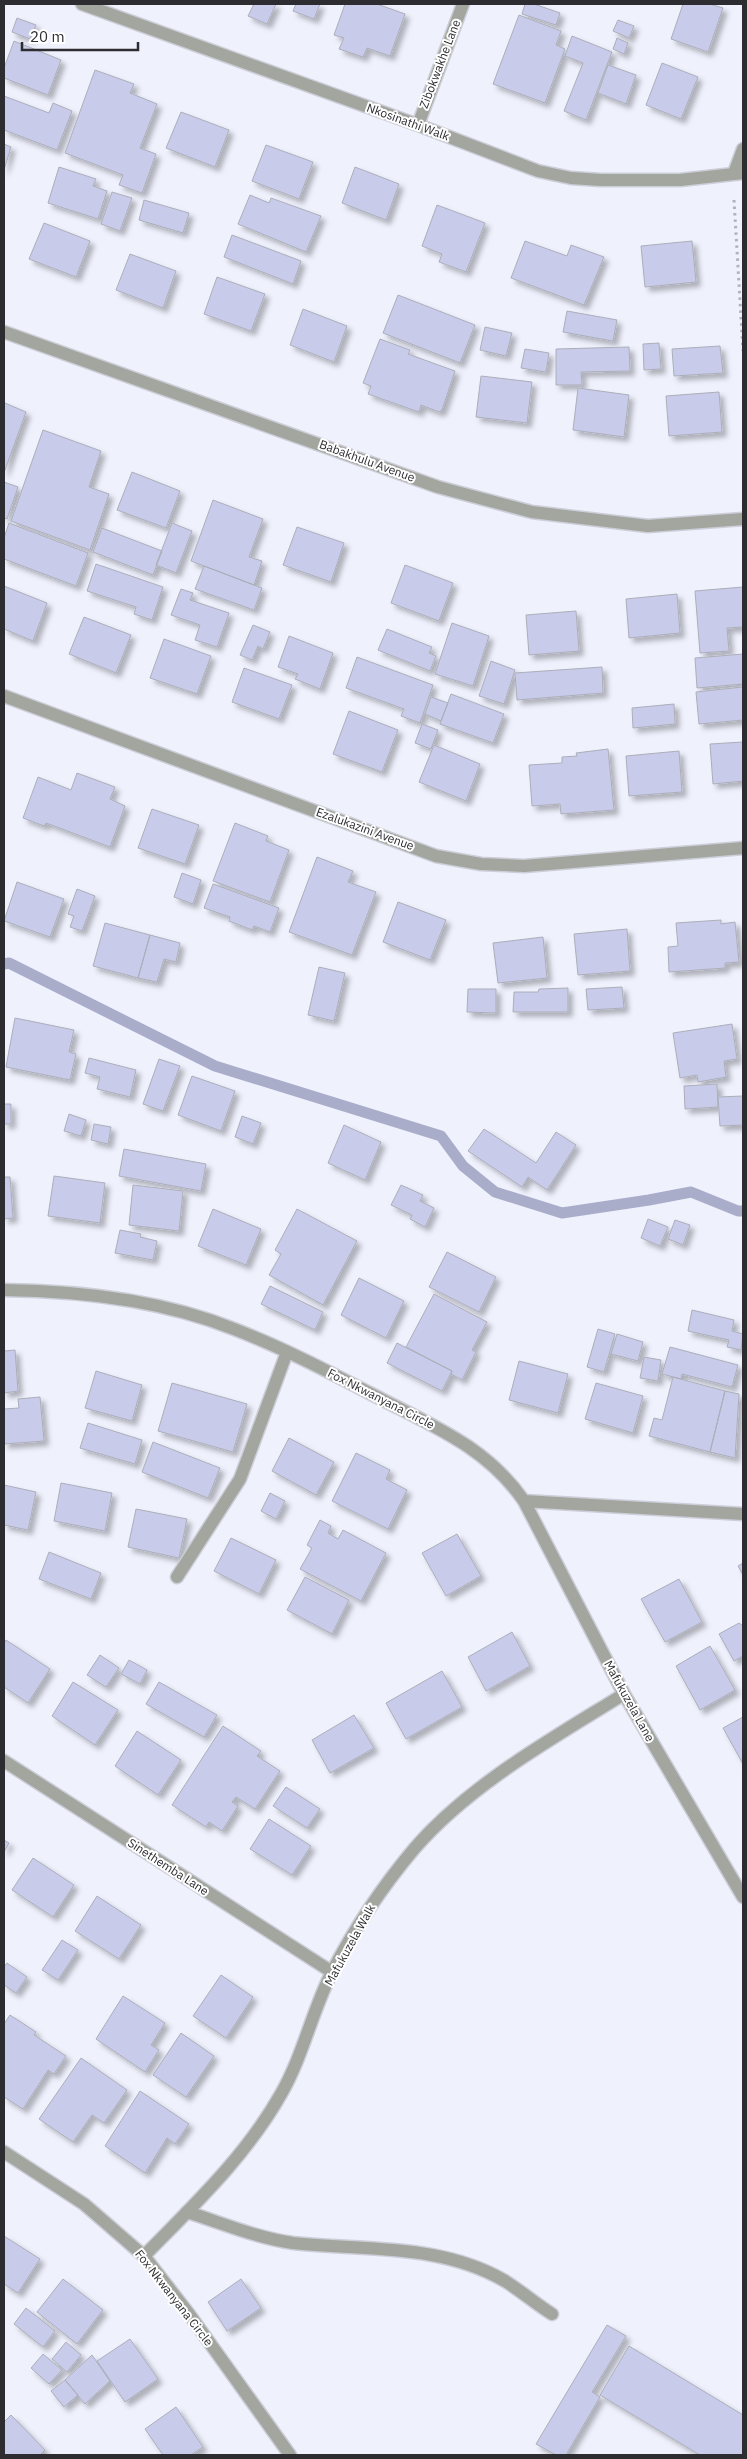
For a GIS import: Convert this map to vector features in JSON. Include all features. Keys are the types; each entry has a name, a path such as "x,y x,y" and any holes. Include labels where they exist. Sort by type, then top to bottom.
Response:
{"street":[{"name":"Nkosinathi Walk","path":"82,4 116,10 538,171 571,178 680,180 739,173"},
{"name":"Zibokwakhe Lane","path":"418,125 463,4"},
{"path":"739,173 743,149"},
{"name":"Babakhulu Avenue","path":"4,332 438,487 532,512 648,526 743,519"},
{"name":"Ezalukazini Avenue","path":"4,696 436,856 481,864 524,866 743,848"},
{"name":"Fox Nkwanyana Circle","path":"4,1290 54,1291 170,1309 233,1328 287,1352 449,1434 495,1465 511,1482 524,1501"},
{"path":"177,1577 240,1479 287,1352"},
{"path":"524,1501 743,1514"},
{"name":"Mafukuzela Lane","path":"524,1501 624,1694 743,1897"},
{"name":"Mafukuzela Walk","path":"144,2256 252,2140 282,2093 332,1972 371,1905 415,1848 450,1814 498,1774 624,1694"},
{"name":"Sinethemba Lane","path":"4,1761 332,1972"},
{"name":"Fox Nkwanyana Circle","path":"4,2152 84,2204 144,2256 190,2314 290,2455"},
{"path":"187,2212 254,2234 292,2242 401,2249 447,2259 477,2268 505,2281 552,2314"}],"path":[{"path":"739,173 733,190 743,351"}],"building":[{"path":"254,4 276,4 267,24 248,16"},
{"path":"296,4 320,4 314,19 293,11"},
{"path":"345,4 377,4 405,14 390,56 367,48 363,57 339,49 344,38 334,35"},
{"path":"525,4 534,4 560,13 556,25 522,14"},
{"path":"683,4 710,4 723,8 708,52 671,39"},
{"path":"519,15 561,31 556,45 565,49 545,103 493,84"},
{"path":"17,18 36,25 30,39 12,32"},
{"path":"618,20 634,26 629,38 613,31"},
{"path":"572,36 612,52 586,120 564,111 583,63 565,56"},
{"path":"617,38 628,43 624,54 613,49"},
{"path":"14,41 61,60 48,95 4,78 4,68"},
{"path":"662,63 698,77 681,119 646,105"},
{"path":"608,65 636,75 626,104 598,93"},
{"path":"95,70 134,84 130,93 157,104 140,148 156,154 142,193 119,185 123,175 65,153"},
{"path":"4,96 49,113 53,103 72,111 57,150 4,130"},
{"path":"181,112 229,130 215,167 166,148"},
{"path":"4,144 11,147 4,170"},
{"path":"266,145 313,162 299,199 252,181"},
{"path":"59,167 96,179 93,186 107,191 98,219 48,203"},
{"path":"355,167 399,184 386,220 342,203"},
{"path":"112,192 132,198 120,231 101,224"},
{"path":"250,195 269,203 271,198 321,216 306,252 238,224"},
{"path":"144,200 189,213 183,233 139,220"},
{"path":"437,205 485,223 466,272 439,262 442,254 422,246"},
{"path":"44,223 90,241 76,277 29,259"},
{"path":"232,235 301,261 293,284 224,257"},
{"path":"525,241 567,256 571,245 604,257 584,305 511,278"},
{"path":"692,241 696,282 645,287 641,246"},
{"path":"130,254 176,271 163,308 116,290"},
{"path":"217,277 265,294 251,331 204,314"},
{"path":"398,295 475,325 460,363 383,333"},
{"path":"303,309 347,326 334,362 290,345"},
{"path":"567,311 617,320 613,341 563,332"},
{"path":"485,327 512,333 506,356 480,350"},
{"path":"380,339 410,350 408,354 455,371 442,410 439,412 421,405 419,412 368,394 371,386 363,383"},
{"path":"659,343 661,369 644,370 643,344"},
{"path":"720,346 723,373 674,376 672,349"},
{"path":"629,347 630,371 581,372 582,385 556,385 556,349"},
{"path":"525,349 549,353 546,372 521,368"},
{"path":"481,376 532,382 527,423 476,417"},
{"path":"578,388 629,395 624,437 573,430"},
{"path":"719,392 722,432 669,436 666,396"},
{"path":"5,403 26,412 4,473 4,405"},
{"path":"43,430 101,451 89,487 109,494 90,550 11,521"},
{"path":"132,472 180,491 166,528 117,510"},
{"path":"4,482 18,487 7,519 4,518"},
{"path":"213,500 263,519 249,557 262,561 254,585 191,561"},
{"path":"9,523 88,553 76,586 4,559 4,538"},
{"path":"172,523 192,531 176,573 156,565"},
{"path":"297,527 344,543 331,582 283,565"},
{"path":"102,528 162,551 153,575 93,552"},
{"path":"96,564 163,587 152,620 134,614 136,607 87,591"},
{"path":"405,565 453,583 439,621 391,603"},
{"path":"204,566 262,588 254,610 195,589"},
{"path":"4,586 47,603 33,641 4,629"},
{"path":"743,587 743,627 727,628 729,651 700,653 695,591"},
{"path":"181,589 193,593 190,600 229,613 217,647 195,640 200,625 171,615"},
{"path":"677,594 680,633 629,638 626,599"},
{"path":"576,611 579,651 529,655 526,615"},
{"path":"84,617 131,635 116,673 69,654"},
{"path":"452,623 489,636 473,686 435,674"},
{"path":"253,625 270,632 263,649 258,646 252,660 240,655"},
{"path":"387,629 432,647 429,653 436,656 430,671 378,650"},
{"path":"289,636 333,653 320,689 295,679 298,674 278,667"},
{"path":"164,639 211,656 197,694 150,678"},
{"path":"743,654 743,684 697,688 695,658"},
{"path":"357,657 433,685 420,723 401,716 404,709 346,688"},
{"path":"491,661 515,670 504,704 479,696"},
{"path":"602,667 603,693 517,700 515,673"},
{"path":"244,668 292,685 279,719 232,702"},
{"path":"743,687 743,720 699,724 696,692"},
{"path":"451,694 504,714 493,743 440,724"},
{"path":"431,697 448,703 441,721 425,714"},
{"path":"674,704 675,724 633,728 632,708"},
{"path":"349,711 398,730 382,772 333,754"},
{"path":"422,724 438,730 431,749 415,743"},
{"path":"743,742 743,781 713,784 710,744"},
{"path":"434,745 480,764 466,801 419,782"},
{"path":"608,749 614,810 561,814 560,804 532,806 529,765 562,763 562,757 577,756 576,753"},
{"path":"679,751 682,792 629,796 626,756"},
{"path":"77,773 115,787 110,799 125,806 110,847 46,823 44,826 23,818 38,777 71,790"},
{"path":"152,809 199,825 185,864 138,848"},
{"path":"235,823 268,836 266,841 289,850 270,902 213,881"},
{"path":"317,857 353,871 348,882 376,892 352,955 289,932"},
{"path":"182,873 201,880 193,904 174,897"},
{"path":"17,882 64,899 50,937 4,921"},
{"path":"213,884 279,908 270,932 254,926 252,930 229,921 230,917 204,908"},
{"path":"77,889 95,896 82,931 70,927 74,916 68,914"},
{"path":"398,902 446,920 430,960 383,942"},
{"path":"721,920 721,924 735,922 739,962 725,963 725,968 669,972 668,947 678,946 676,923"},
{"path":"105,923 150,935 138,978 93,966"},
{"path":"627,929 630,971 578,975 574,934"},
{"path":"150,935 180,943 176,962 164,959 157,982 138,978"},
{"path":"543,937 547,978 498,983 493,943"},
{"path":"319,967 345,973 334,1021 308,1015"},
{"path":"622,987 624,1008 588,1010 586,989"},
{"path":"568,988 568,1012 513,1012 514,992 538,992 539,989"},
{"path":"468,989 496,989 496,1013 467,1012"},
{"path":"15,1018 74,1030 69,1052 76,1054 70,1080 6,1067"},
{"path":"732,1024 737,1059 724,1061 726,1077 698,1082 697,1075 680,1078 673,1033"},
{"path":"89,1058 136,1070 130,1097 97,1089 100,1077 85,1073"},
{"path":"159,1059 180,1066 163,1111 143,1104"},
{"path":"192,1076 235,1091 221,1131 178,1115"},
{"path":"717,1084 718,1107 685,1109 684,1086"},
{"path":"743,1096 743,1125 720,1126 718,1097"},
{"path":"4,1104 11,1104 11,1124 4,1124"},
{"path":"69,1114 86,1120 81,1136 64,1131"},
{"path":"242,1116 261,1123 253,1144 235,1137"},
{"path":"94,1124 111,1127 108,1144 91,1140"},
{"path":"344,1125 381,1142 365,1180 328,1163"},
{"path":"484,1129 536,1163 556,1132 576,1145 547,1190 528,1177 522,1187 468,1151"},
{"path":"124,1149 206,1164 201,1191 119,1176"},
{"path":"54,1176 105,1183 100,1223 48,1216"},
{"path":"4,1177 10,1177 13,1218 4,1219"},
{"path":"133,1185 183,1191 179,1231 129,1225"},
{"path":"401,1185 423,1195 420,1201 434,1208 425,1227 410,1219 412,1215 391,1205"},
{"path":"213,1209 261,1229 246,1265 198,1246"},
{"path":"297,1209 357,1241 323,1305 269,1275 281,1254 275,1250"},
{"path":"648,1219 668,1227 660,1246 641,1238"},
{"path":"675,1220 690,1225 683,1245 668,1239"},
{"path":"120,1230 141,1234 140,1237 157,1241 153,1260 115,1253"},
{"path":"447,1252 496,1277 479,1312 429,1287"},
{"path":"359,1278 404,1301 386,1338 341,1315"},
{"path":"270,1286 323,1312 315,1330 261,1304"},
{"path":"434,1294 487,1322 472,1350 476,1352 462,1380 451,1374 452,1371 406,1347"},
{"path":"692,1310 734,1320 732,1331 743,1334 741,1350 727,1347 729,1340 688,1331"},
{"path":"598,1329 615,1334 604,1372 587,1367"},
{"path":"617,1334 643,1342 638,1361 611,1354"},
{"path":"397,1343 452,1371 442,1391 387,1363"},
{"path":"670,1347 738,1365 732,1387 682,1374 681,1379 662,1374"},
{"path":"15,1350 18,1391 4,1393 4,1351"},
{"path":"644,1357 661,1360 658,1381 640,1378"},
{"path":"519,1361 568,1374 558,1413 509,1400"},
{"path":"96,1371 142,1385 132,1421 85,1408"},
{"path":"673,1377 725,1391 710,1452 649,1436 654,1418 662,1420"},
{"path":"172,1383 247,1404 233,1452 158,1431"},
{"path":"596,1383 643,1396 633,1433 585,1419"},
{"path":"725,1391 739,1394 735,1458 710,1452"},
{"path":"40,1397 44,1441 4,1444 4,1409 19,1408 18,1399"},
{"path":"88,1423 142,1440 135,1464 80,1448"},
{"path":"289,1438 334,1462 316,1495 272,1471"},
{"path":"153,1442 220,1468 208,1498 142,1472"},
{"path":"356,1453 390,1470 386,1479 407,1490 388,1529 332,1501"},
{"path":"61,1483 112,1493 105,1531 54,1521"},
{"path":"4,1485 36,1492 28,1530 4,1525"},
{"path":"270,1493 285,1501 276,1519 261,1511"},
{"path":"136,1509 187,1519 179,1558 128,1547"},
{"path":"320,1520 331,1526 328,1533 338,1539 343,1530 386,1553 361,1601 300,1569 312,1548 307,1545"},
{"path":"457,1534 481,1576 446,1596 422,1553"},
{"path":"231,1538 276,1560 259,1594 214,1571"},
{"path":"49,1552 101,1573 91,1599 39,1579"},
{"path":"743,1563 743,1575 738,1566"},
{"path":"305,1577 349,1600 332,1634 287,1610"},
{"path":"679,1579 702,1622 665,1642 641,1599"},
{"path":"739,1623 743,1626 743,1656 734,1661 719,1634"},
{"path":"512,1632 530,1666 486,1691 468,1657"},
{"path":"6,1640 50,1669 28,1703 4,1687 4,1644"},
{"path":"710,1646 735,1690 700,1710 676,1666"},
{"path":"100,1655 119,1668 106,1687 87,1675"},
{"path":"129,1660 147,1670 140,1684 121,1674"},
{"path":"442,1671 462,1707 406,1739 386,1703"},
{"path":"73,1682 118,1710 95,1745 52,1716"},
{"path":"159,1682 217,1715 204,1737 146,1704"},
{"path":"354,1715 374,1748 330,1773 312,1740"},
{"path":"743,1717 743,1764 723,1728"},
{"path":"223,1726 261,1751 257,1756 280,1771 255,1809 236,1797 232,1802 238,1806 222,1831 209,1822 206,1827 172,1805"},
{"path":"137,1731 181,1760 158,1795 115,1766"},
{"path":"286,1787 320,1809 307,1828 273,1806"},
{"path":"269,1819 311,1846 292,1875 250,1849"},
{"path":"4,1840 9,1843 4,1852"},
{"path":"33,1858 74,1885 53,1917 12,1890"},
{"path":"97,1896 141,1925 119,1959 75,1931"},
{"path":"62,1940 78,1950 58,1980 42,1970"},
{"path":"7,1963 27,1977 16,1993 4,1985 4,1967"},
{"path":"221,1975 253,1997 226,2038 193,2016"},
{"path":"123,1996 165,2023 151,2045 159,2050 145,2072 96,2039"},
{"path":"10,2015 36,2032 34,2035 66,2056 54,2074 48,2070 23,2109 4,2097 4,2024"},
{"path":"181,2033 214,2056 186,2097 153,2075"},
{"path":"81,2058 127,2090 104,2123 92,2115 73,2142 39,2119"},
{"path":"140,2091 189,2124 175,2144 167,2138 145,2173 105,2146"},
{"path":"4,2236 40,2259 18,2293 4,2284"},
{"path":"63,2279 103,2310 77,2344 37,2312"},
{"path":"241,2279 261,2308 227,2331 208,2302"},
{"path":"26,2308 55,2331 43,2347 14,2324"},
{"path":"607,2325 626,2336 592,2392 600,2397 566,2455 556,2455 536,2444"},
{"path":"130,2339 158,2379 125,2402 97,2361"},
{"path":"66,2342 81,2355 67,2372 52,2359"},
{"path":"629,2346 743,2415 743,2455 700,2455 600,2395"},
{"path":"43,2354 62,2370 49,2384 31,2368"},
{"path":"92,2355 110,2381 85,2404 65,2380"},
{"path":"65,2380 78,2395 64,2407 51,2391"},
{"path":"176,2407 203,2447 191,2455 163,2455 145,2429"},
{"path":"11,2415 45,2450 40,2455 4,2455 4,2422"}],"waterway":[{"path":"4,964 9,963 215,1066 441,1136 463,1166 495,1192 562,1213 691,1192 738,1211 743,1211"}]}
